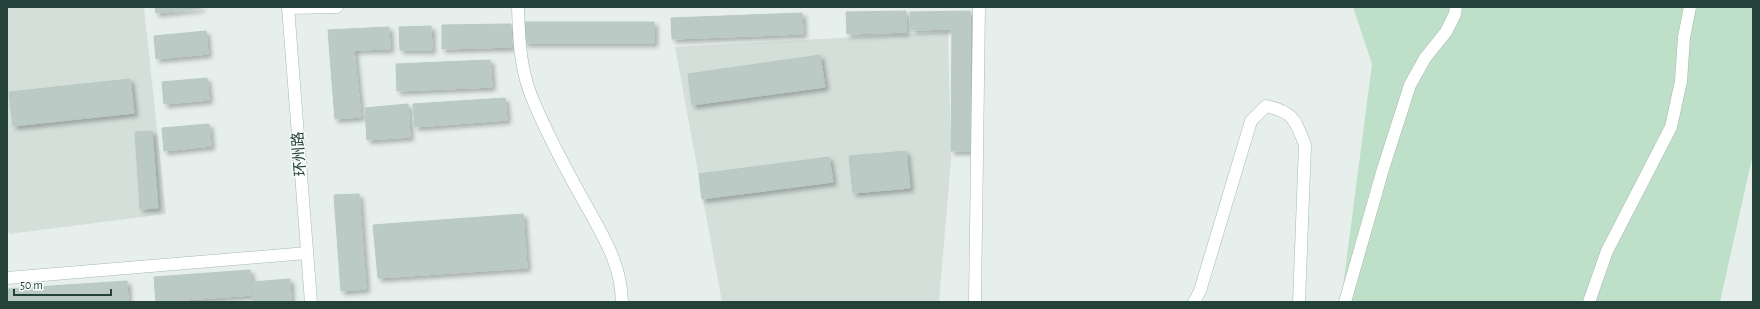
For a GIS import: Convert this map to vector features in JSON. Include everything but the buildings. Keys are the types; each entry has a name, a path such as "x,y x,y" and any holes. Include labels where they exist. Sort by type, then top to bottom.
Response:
{"street":[{"path":"288,8 337,7"},
{"path":"518,7 520,58 534,104 591,215 607,242 617,270 622,302"},
{"path":"975,302 979,7"},
{"path":"1345,302 1383,169 1410,85 1425,58 1446,32 1455,14 1456,7"},
{"path":"1589,302 1607,251 1671,126 1681,81 1684,37 1690,7"},
{"name":"环州路","path":"288,8 311,302"},
{"path":"1194,302 1200,291 1251,121 1266,106 1282,110 1296,122 1305,145 1300,302"},
{"path":"7,278 307,253"}],"shaded area":[{"path":"7,7 144,7 166,214 9,234 7,223"},
{"path":"948,32 951,160 939,302 722,302 675,47"}],"green space":[{"path":"1353,7 1753,7 1753,154 1720,302 1341,302 1372,64"}]}
